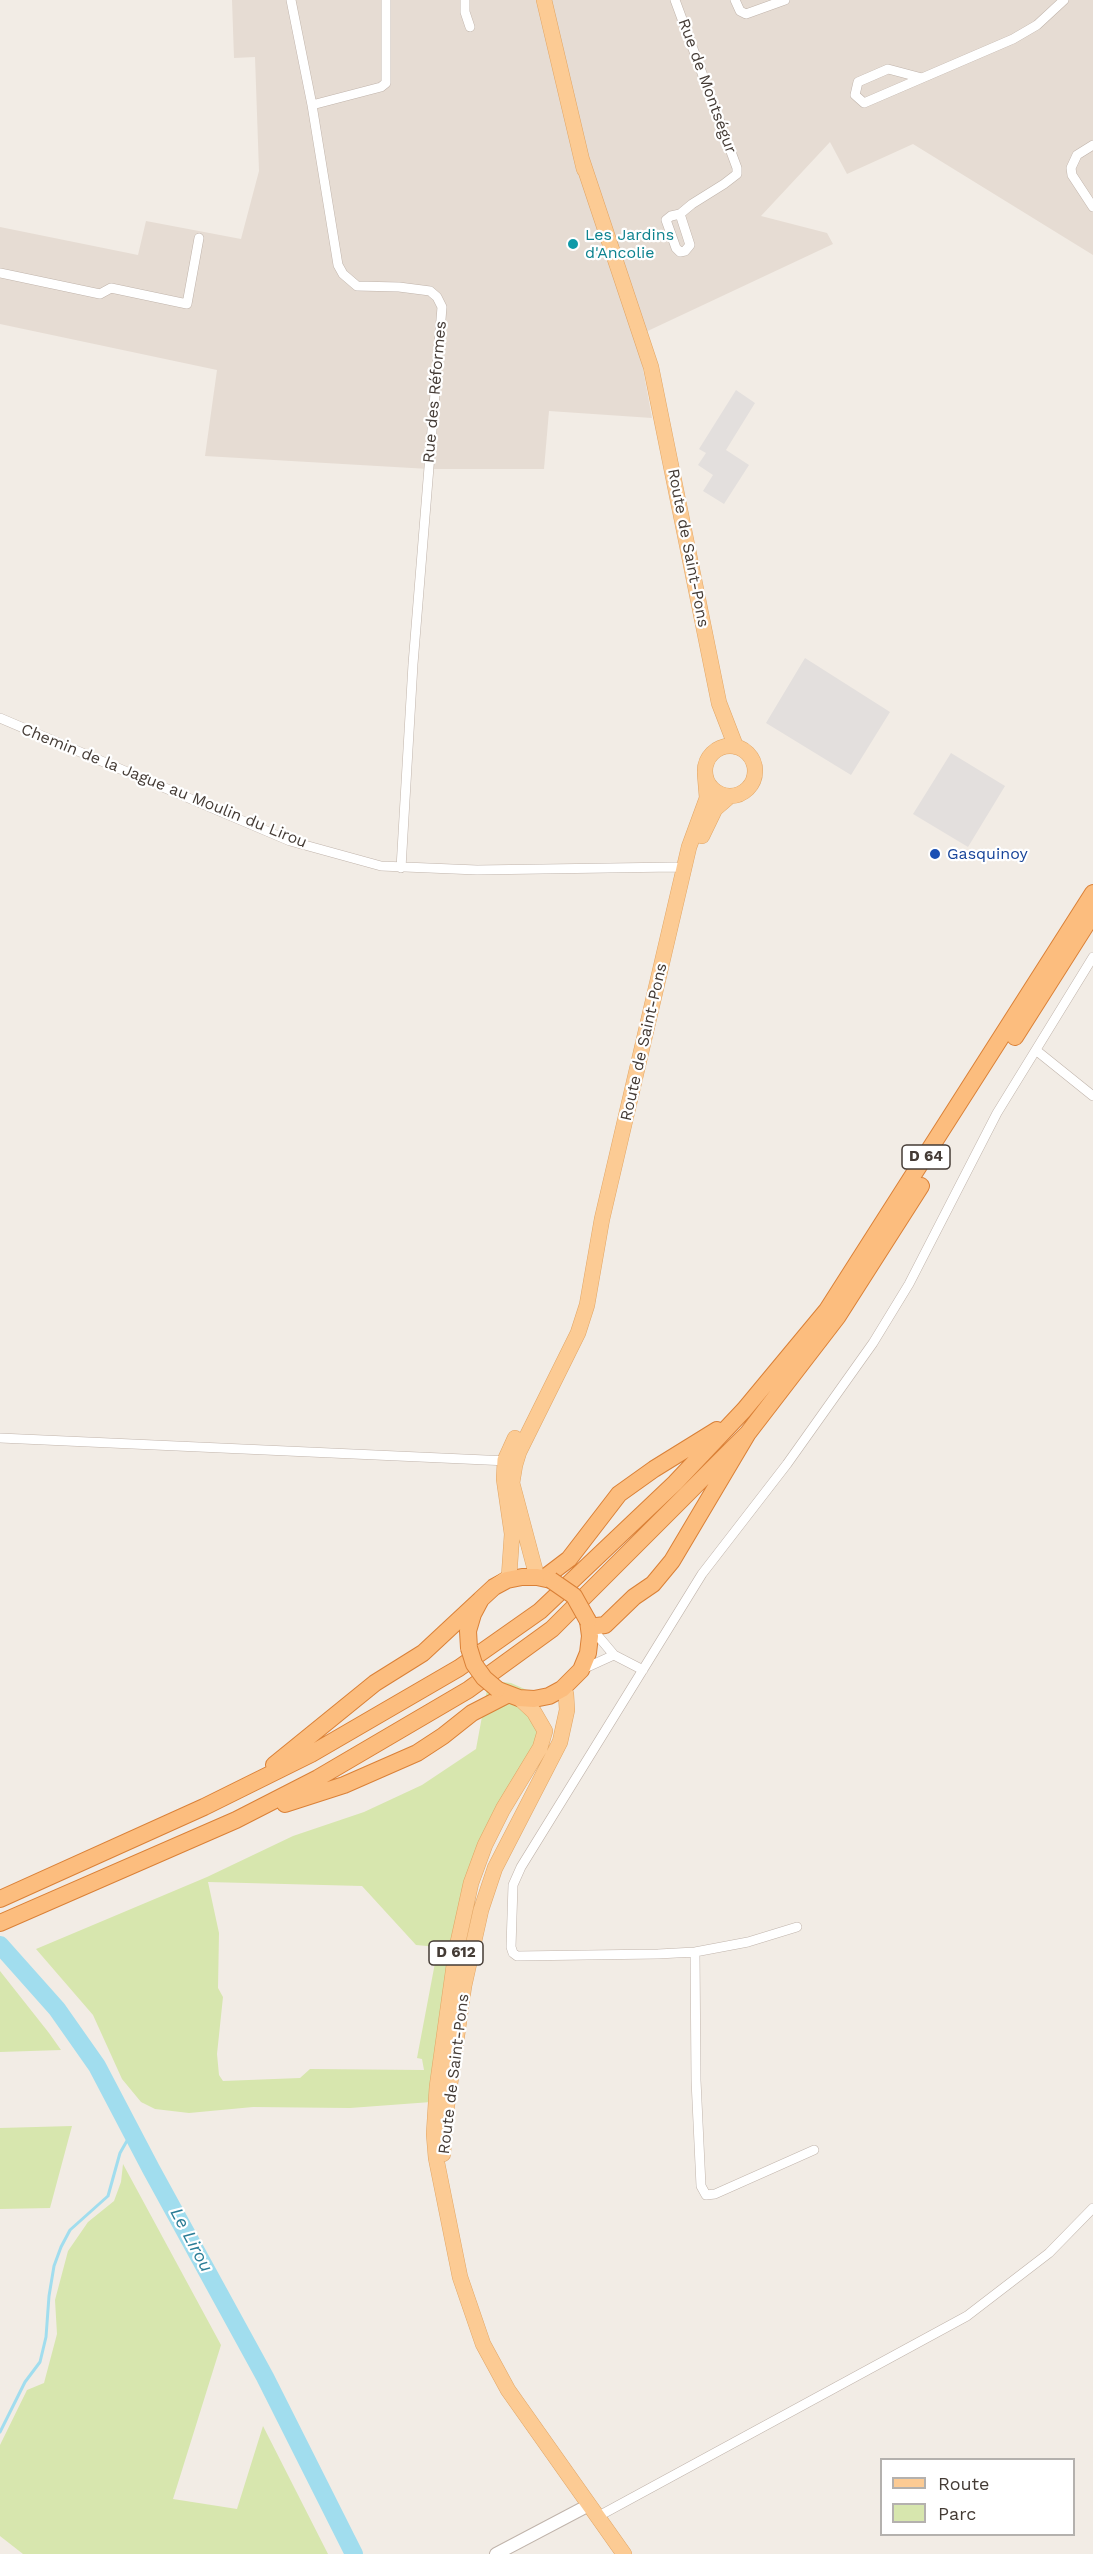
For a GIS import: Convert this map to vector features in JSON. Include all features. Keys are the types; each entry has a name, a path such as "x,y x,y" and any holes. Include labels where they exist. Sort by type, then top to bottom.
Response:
{"highway":[{"name":"D 64","path":"544,1578 569,1560 619,1494 744,1410 827,1310 1093,893"},
{"name":"D 64","path":"589,1628 605,1625 634,1597 653,1584 672,1561 748,1433 838,1316 1093,914"},
{"path":"6,1896 204,1807 311,1754 414,1696 484,1652 531,1617 675,1483 744,1410"},
{"path":"0,1923 236,1820 318,1778 429,1715 496,1672 552,1629 748,1433"},
{"path":"204,1807 264,1773 375,1683 423,1653 481,1599 494,1587 514,1578 544,1578 574,1596 589,1628 588,1653 581,1670 562,1689 534,1699 508,1694 479,1671 469,1648 468,1630 481,1599"},
{"path":"236,1820 344,1785 417,1753 472,1713 508,1694"}],"main road":[{"name":"Route de Saint-Pons","path":"544,0 582,160 639,327 665,428 719,703 736,747"},
{"name":"Route de Saint-Pons","path":"714,752 718,731 719,703"},
{"path":"725,747 736,747 750,758 754,766 754,777 744,791 730,796 713,790 705,774 706,762 714,752 725,747"},
{"name":"Route de Saint-Pons","path":"494,1587 509,1576 512,1534 505,1490 510,1463 519,1452 578,1333 587,1305 602,1219 689,847 707,798 705,774"},
{"name":"Route de Saint-Pons","path":"686,867 715,809 730,796"},
{"name":"Route de Saint-Pons","path":"510,1463 512,1483 544,1578"},
{"name":"Route de Saint-Pons","path":"442,2193 445,2119 464,1986 481,1910 495,1868 560,1742 567,1710 566,1694 562,1689"},
{"name":"Route de Saint-Pons","path":"508,1694 534,1712 545,1731 540,1748 503,1809 485,1845 471,1883 462,1916 447,2008 434,2134 442,2193 460,2277 483,2344 508,2390 624,2554"}],"street":[{"name":"Rue des Réformes","path":"291,0 312,105 338,264 343,274 357,286 399,287 430,291 437,297 442,307 413,664 401,868"},
{"path":"312,105 381,87 386,83 386,0"},
{"path":"465,0 465,12 470,27"},
{"name":"Rue de Montségur","path":"675,0 737,168 737,174 680,214"},
{"path":"735,0 740,11 747,14 785,0"},
{"path":"922,78 888,69 858,82 855,95 864,103 1013,39 1037,25 1064,0"},
{"path":"1092,148 1077,155 1071,168 1072,175 1093,207"},
{"path":"0,273 100,294 111,288 187,304 199,238"},
{"name":"Chemin de la Jague au Moulin du Lirou","path":"0,718 290,841 381,866 477,870 686,867"},
{"path":"797,1927 748,1942 695,1952 522,1956 513,1953 511,1947 513,1885 520,1867 702,1574 787,1464 873,1343 909,1284 997,1113 1093,957"},
{"path":"1037,1051 1093,1096"},
{"path":"0,1438 510,1463"},
{"path":"589,1628 614,1655 643,1670"},
{"path":"581,1670 614,1655"},
{"path":"695,1952 696,2080 701,2186 706,2195 715,2194 814,2150"},
{"path":"496,2554 593,2511 967,2316 1049,2253 1093,2208"}],"shaded area":[{"path":"232,0 1093,0 1093,255 913,144 847,174 830,142 761,216 827,233 833,244 637,336 652,418 549,411 544,469 429,469 205,456 217,370 0,324 0,227 138,255 146,221 241,239 259,171 255,57 234,58"},
{"path":"736,390 755,403 726,450 749,465 724,504 703,491 713,475 698,465 706,453 699,449"},
{"path":"805,658 890,712 851,775 766,723"},
{"path":"951,753 1005,786 968,847 913,814"}],"green space":[{"path":"511,1683 529,1691 537,1699 542,1713 540,1732 484,1839 431,2102 350,2108 253,2107 189,2113 155,2109 141,2102 122,2079 93,2015 36,1949 207,1877 293,1836 364,1812 422,1785 476,1749 488,1684","holes":["208,1882 362,1886 416,1945 438,1947 417,2058 422,2059 424,2070 310,2069 300,2078 223,2081 219,2075 217,2054 223,1997 218,1988 219,1933"]},
{"path":"0,1971 49,2033 61,2050 0,2052"},
{"path":"72,2126 50,2208 0,2209 0,2128"},
{"path":"123,2164 221,2345 173,2499 237,2509 263,2426 328,2554 23,2554 0,2536 0,2445 27,2390 44,2383 57,2334 55,2300 68,2251 88,2222 114,2201 121,2182"}],"waterway":[{"name":"Le Lirou","path":"0,1945 57,2009 97,2066 265,2377 354,2554"},
{"path":"0,2432 25,2382 40,2362 46,2337 54,2266 61,2247 70,2230 108,2196 120,2153 132,2132"}],"place":[{"name":"Les Jardins d'Ancolie","path":"573,244"},
{"name":"Gasquinoy","path":"935,854"}]}
